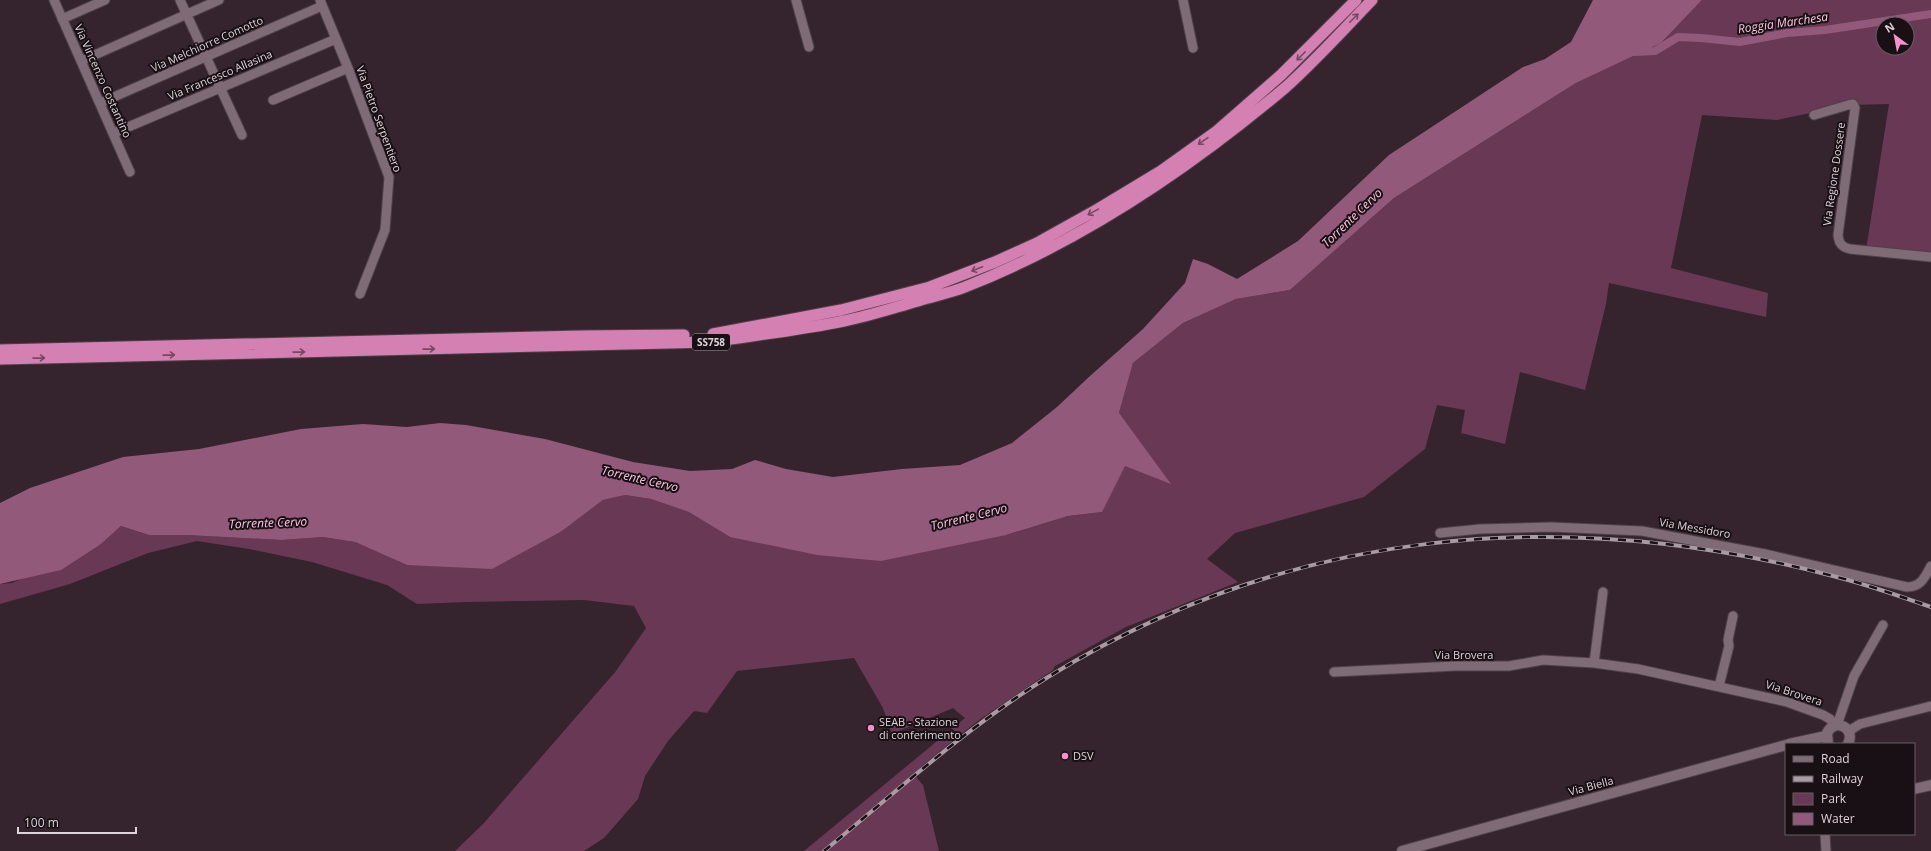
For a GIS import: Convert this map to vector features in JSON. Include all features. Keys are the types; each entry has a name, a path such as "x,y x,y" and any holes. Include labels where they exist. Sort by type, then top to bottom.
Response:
{"highway":[{"name":"SS758","path":"0,350 583,336 708,335 842,310 917,291 995,262 1037,243 1098,209 1161,171 1218,131 1281,75 1356,0"},
{"name":"SS758","path":"0,359 711,342 845,321 964,287 1035,255 1106,216 1157,184 1220,140 1287,86 1372,0"}],"street":[{"name":"Via Vincenzo Costantino","path":"54,0 130,172"},
{"path":"62,19 105,0"},
{"path":"180,0 242,135"},
{"path":"81,61 219,0"},
{"path":"796,0 809,47"},
{"path":"1182,0 1194,48"},
{"name":"Via Pietro Serpentiero","path":"321,3 348,68 389,177 384,230 360,294"},
{"name":"Via Melchiorre Comotto","path":"100,103 206,57 321,3"},
{"name":"Via Francesco Allasina","path":"114,133 336,39"},
{"path":"273,100 348,68"},
{"name":"Via Regione Dossere","path":"1814,115 1853,104 1855,108 1842,205 1839,242 1843,247 1931,256"},
{"name":"Via Messidoro","path":"1440,533 1480,529 1551,527 1642,531 1765,554 1907,587 1915,587 1922,581 1931,566"},
{"path":"1594,663 1603,592"},
{"path":"1719,686 1729,646 1728,640 1733,616"},
{"path":"1798,743 1827,740 1828,730 1836,725 1854,676 1883,624"},
{"name":"Via Brovera","path":"1334,672 1456,666 1504,666 1543,660 1594,663 1638,669 1788,702 1808,708 1830,719 1836,725"},
{"path":"1849,731 1860,724 1931,706"},
{"path":"1836,725 1844,726 1849,731 1850,739 1848,743"},
{"name":"Via Biella","path":"1402,851 1785,745"},
{"path":"1915,789 1931,786"},
{"path":"1826,835 1826,851"}],"green space":[{"path":"1702,0 1931,0 1931,257 1866,250 1889,104 1848,105 1777,120 1702,115 1671,268 1768,293 1766,317 1609,283 1606,304 1585,390 1520,372 1505,444 1461,433 1465,410 1437,405 1425,449 1364,497 1235,533 1207,559 1238,582 1126,627 1055,666 1053,670 979,720 922,766 916,777 923,785 939,851 804,851 965,718 953,708 892,734 883,708 854,658 737,671 707,713 694,711 668,741 645,776 638,799 604,838 584,851 455,851 484,823 616,671 646,628 634,606 584,600 417,604 387,585 312,562 249,549 197,541 148,553 70,584 0,604 0,584 12,583 101,544 121,526 149,535 187,535 282,540 323,537 355,542 407,565 562,531 603,500 625,495 651,499 690,512 730,537 1006,535 1068,516 1102,512 1119,413 1133,363 1183,323 1236,299 1290,290 1394,198 1576,83 1661,43"}],"water":[{"name":"Torrente Cervo","path":"1593,0 1702,0 1661,43 1576,83 1394,198 1290,290 1236,299 1183,323 1133,363 1119,413 1171,484 1125,466 1102,512 1068,516 1006,535 881,561 817,555 730,537 689,512 651,499 625,495 603,500 562,531 492,569 407,565 355,542 323,537 282,540 187,535 149,535 121,526 101,544 61,570 0,584 0,503 30,488 123,457 199,449 301,429 363,424 407,427 440,423 466,425 545,439 633,462 690,471 732,469 755,460 786,469 833,477 902,469 960,465 1012,443 1057,407 1143,329 1185,283 1193,259 1208,264 1237,279 1298,241 1389,155 1523,67 1545,59 1571,42"}],"waterway":[{"name":"Roggia Marchesa","path":"1633,50 1635,52 1655,51 1678,37 1740,42 1787,33 1825,30 1931,14"}],"railway":[{"path":"824,851 961,738 1018,696 1048,677 1140,627 1235,588 1331,561 1429,544 1529,537 1629,540 1731,554 1833,576 1870,586 1931,607"}],"place":[{"name":"SEAB - Stazione di conferimento","path":"871,728"},
{"name":"DSV","path":"1065,756"}]}
